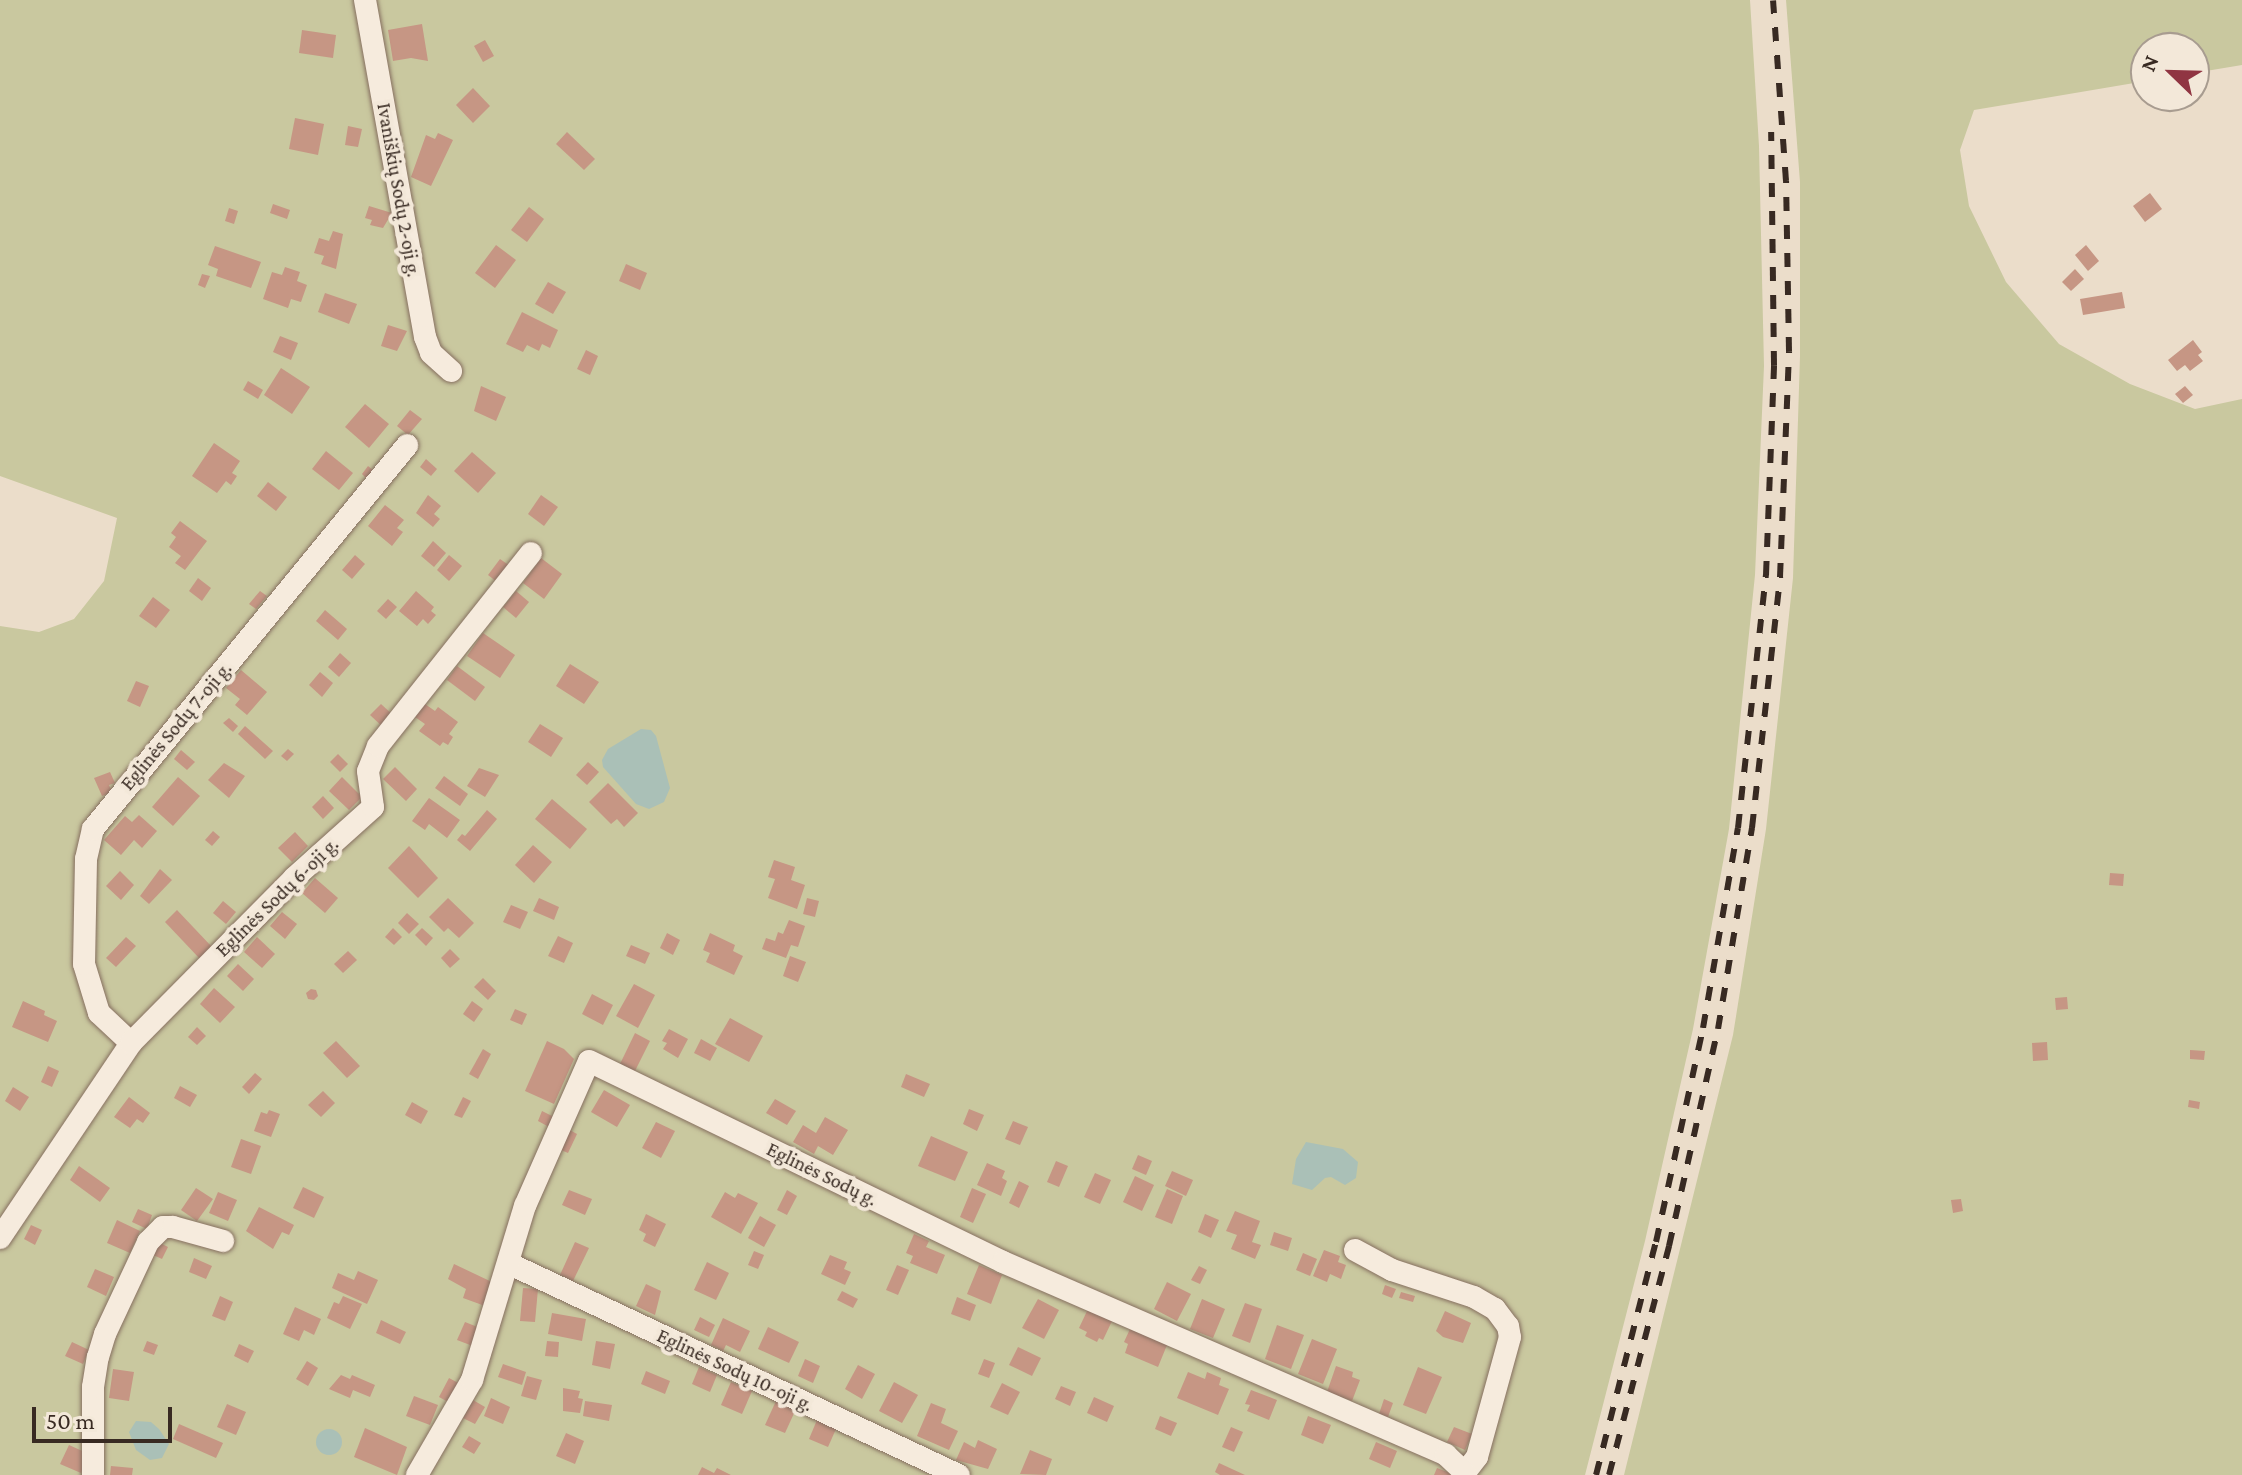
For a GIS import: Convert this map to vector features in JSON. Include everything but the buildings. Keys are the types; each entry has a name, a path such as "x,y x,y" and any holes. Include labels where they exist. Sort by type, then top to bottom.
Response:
{"street":[{"name":"Ivaniškių Sodų 2-oji g.","path":"365,0 425,337 431,353 451,371"},
{"name":"Eglinės Sodų 7-oji g.","path":"131,1043 99,1013 84,964 86,859 93,829 407,445"},
{"name":"Eglinės Sodų 6-oji g.","path":"0,1238 131,1043 294,878 373,807 368,771 378,746 531,553"},
{"name":"Eglinės Sodų g.","path":"417,1475 472,1380 542,1162 589,1061 1003,1262 1446,1455 1464,1473"},
{"path":"93,1475 93,1387 98,1357 105,1334 148,1242 163,1227 223,1241"},
{"path":"1355,1250 1392,1270 1474,1297 1495,1309 1508,1326 1510,1337 1477,1457 1464,1473"},
{"name":"Eglinės Sodų 10-oji g.","path":"510,1264 959,1475"}],"green space":[{"path":"0,0 1750,0 1759,146 1764,366 1755,575 1729,829 1693,1029 1645,1241 1585,1475 0,1475 0,626 39,632 74,619 104,581 117,518 0,476"},
{"path":"1786,0 2242,0 2242,65 2210,70 2210,32 2130,32 2130,84 1974,110 1960,150 1969,206 2006,282 2059,344 2130,384 2195,409 2242,399 2242,1475 1624,1475 1733,1035 1766,829 1793,578 1800,356 1800,182"}],"shaded area":[{"path":"641,729 651,730 656,736 670,788 664,802 649,809 636,804 603,767 602,760 608,749"},
{"path":"1306,1142 1343,1149 1358,1162 1356,1178 1345,1185 1331,1177 1325,1178 1312,1190 1292,1184 1296,1159"},
{"path":"136,1421 151,1422 159,1429 169,1444 162,1458 150,1460 136,1450 129,1432"},
{"path":"329,1429 338,1433 342,1442 338,1451 329,1455 320,1451 316,1442 320,1433"}],"railway":[{"path":"1609,1475 1669,1246 1718,1029 1752,828 1780,577 1789,351 1786,181 1773,0"},
{"path":"1596,1475 1656,1242 1703,1028 1738,828 1766,575 1774,365 1771,132"}]}
